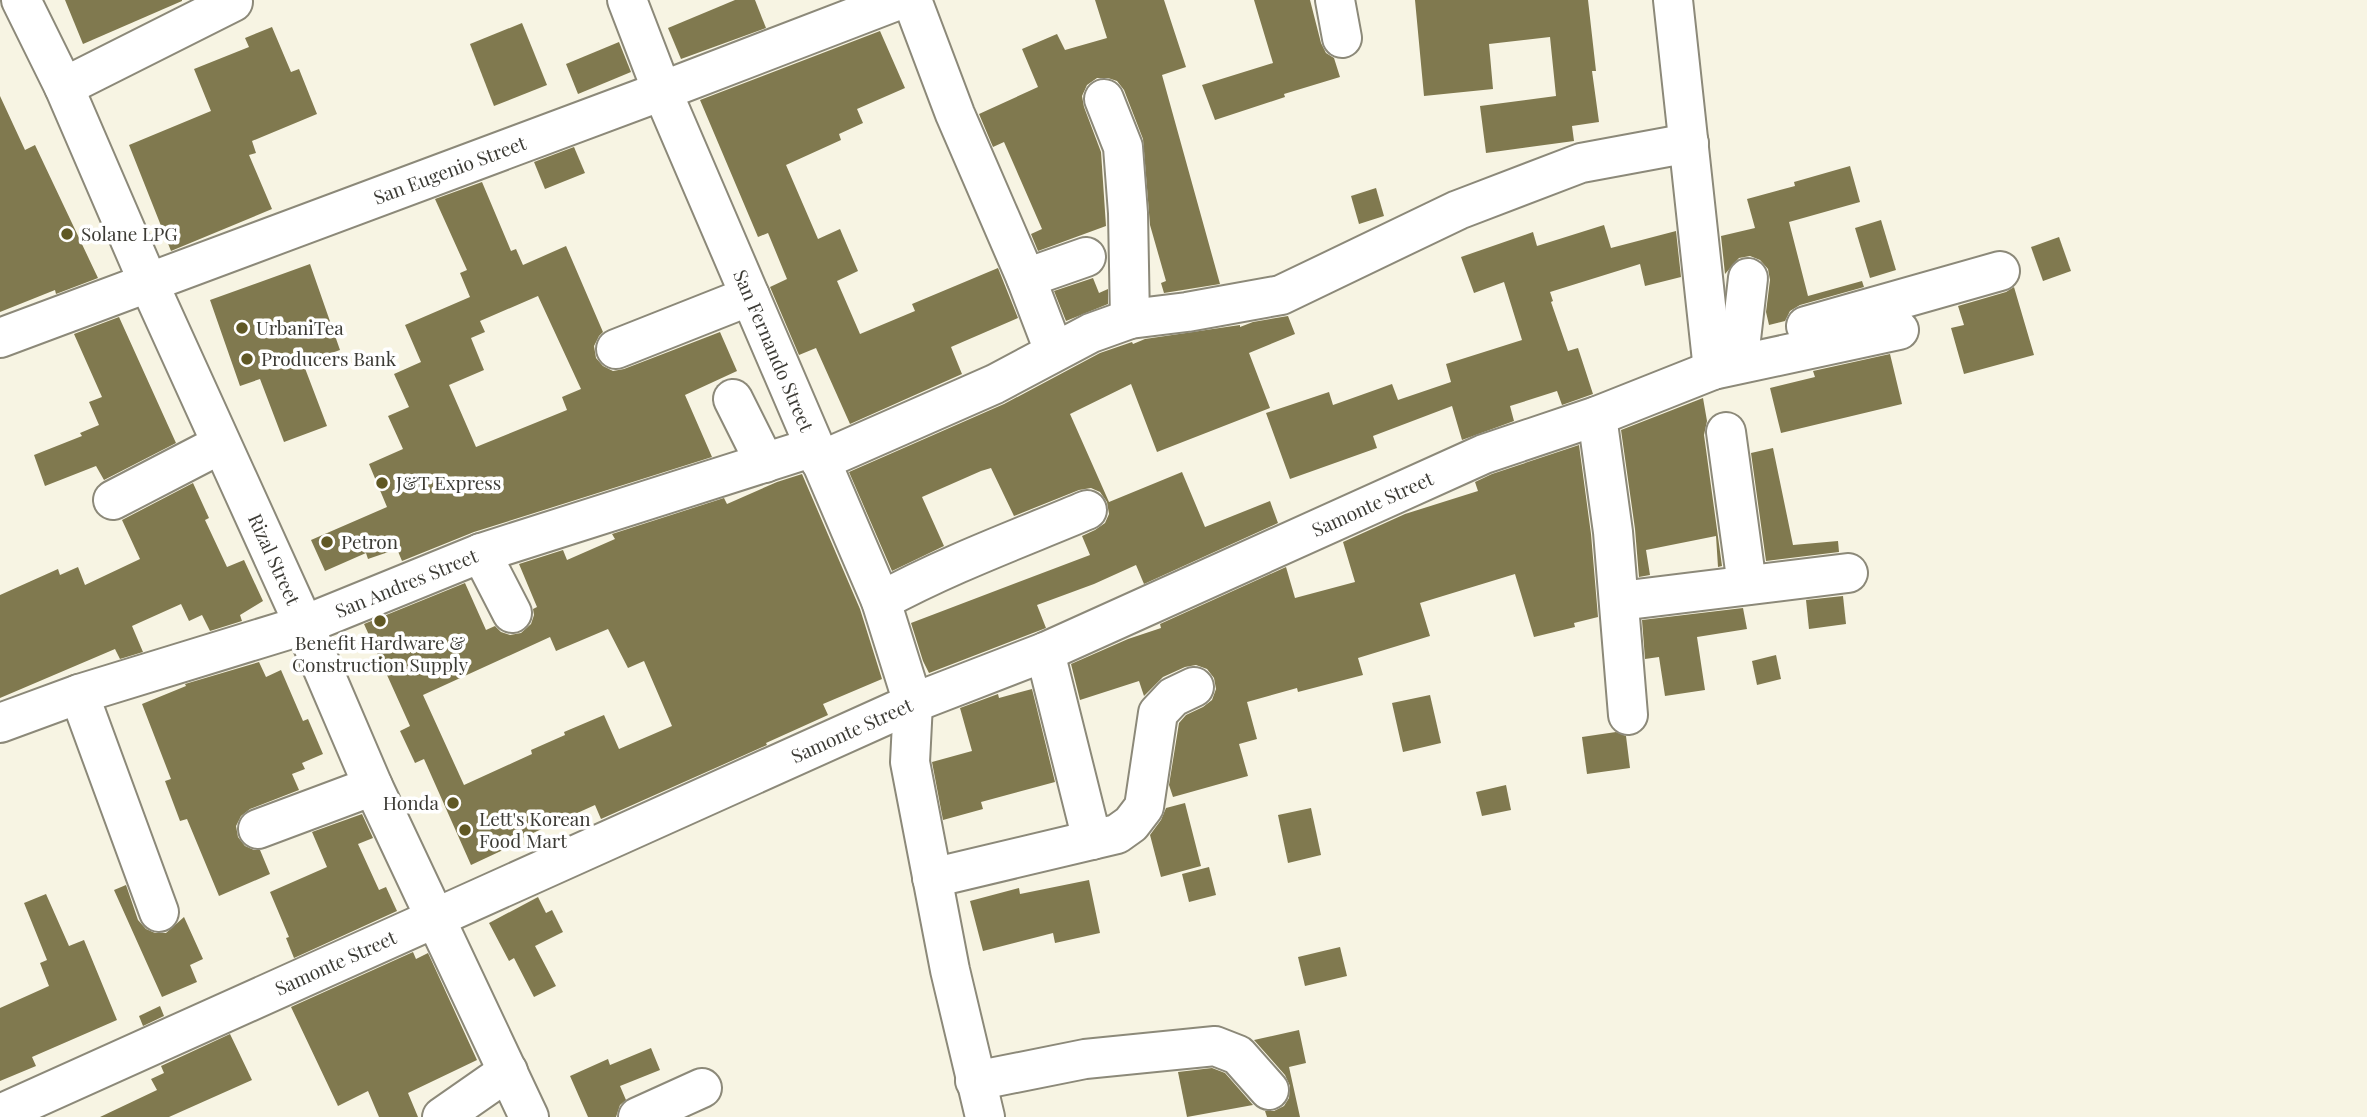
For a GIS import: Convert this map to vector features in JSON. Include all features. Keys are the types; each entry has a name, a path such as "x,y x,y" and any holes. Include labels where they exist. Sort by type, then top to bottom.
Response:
{"street":[{"name":"Rizal Street","path":"21,0 64,87 373,786 529,1117"},
{"name":"San Fernando Street","path":"627,0 662,91 881,601 913,703"},
{"name":"San Eugenio Street","path":"0,338 899,0"},
{"path":"912,0 1054,351"},
{"path":"1335,0 1342,38"},
{"path":"1673,0 1689,143 1722,359"},
{"path":"64,87 233,2"},
{"path":"1104,99 1123,147 1128,213 1130,319"},
{"name":"San Andres Street","path":"0,723 79,694 304,625 481,553 765,463 817,454 995,384 1091,333 1130,319 1281,295 1458,210 1581,163 1689,143"},
{"path":"1026,278 1086,257"},
{"path":"1722,359 1768,337 2000,271"},
{"path":"1722,359 1748,278"},
{"path":"616,349 750,296"},
{"path":"1722,359 1899,330"},
{"name":"Samonte Street","path":"0,1114 50,1105 436,916 913,703 1045,652 1484,454 1597,416 1722,359"},
{"path":"733,399 765,463"},
{"path":"1597,416 1620,601 1628,715"},
{"path":"1727,432 1747,585"},
{"path":"113,500 221,444"},
{"path":"881,601 923,579 1087,510"},
{"path":"481,553 512,613"},
{"path":"1620,601 1848,573"},
{"path":"1045,652 1092,840"},
{"path":"932,878 1117,834 1131,824 1144,807 1158,713 1173,697 1195,687"},
{"path":"79,694 159,912"},
{"path":"913,703 910,762 950,970 985,1117"},
{"path":"258,829 373,786"},
{"path":"975,1081 1085,1059 1215,1046 1238,1055 1269,1090"},
{"path":"442,1117 508,1071"},
{"path":"638,1117 702,1088"}],"building":[{"path":"65,0 182,0 182,1 83,44"},
{"path":"735,0 755,0 766,28 681,59 668,28"},
{"path":"1095,0 1164,0 1186,67 1162,75 1220,284 1164,293 1161,283 1166,281 1150,225 1143,139 1124,90 1117,81 1108,78 1097,78 1087,85 1082,96 1101,152 1106,226 1038,251 1031,234 1042,229 1004,142 993,147 979,114 1038,87 1022,49 1057,34 1065,50 1107,38"},
{"path":"1254,0 1310,0 1321,43 1326,53 1334,58 1340,77 1284,94 1285,97 1215,120 1202,85 1273,63"},
{"path":"1415,0 1588,0 1596,71 1592,71 1599,122 1572,126 1574,141 1486,153 1480,106 1556,96 1550,37 1489,44 1493,89 1424,96"},
{"path":"522,23 547,85 494,106 470,44"},
{"path":"272,27 291,72 299,69 317,114 252,141 256,153 249,155 272,209 171,251 129,145 211,111 194,69 249,47 245,38"},
{"path":"880,31 905,88 857,109 863,123 839,134 841,140 786,165 818,239 840,229 858,271 837,281 860,334 915,311 912,304 998,268 1018,318 951,347 962,374 850,424 816,348 799,355 770,287 787,279 768,233 758,237 700,100"},
{"path":"619,42 631,72 578,94 566,64"},
{"path":"0,96 25,150 35,145 98,278 56,294 55,290 0,312"},
{"path":"574,147 585,173 545,189 534,162"},
{"path":"1850,166 1860,202 1789,222 1808,296 1862,281 1864,287 1800,305 1790,311 1785,321 1769,325 1766,312 1770,280 1768,269 1760,260 1750,256 1739,258 1725,274 1721,236 1755,228 1747,199 1795,186 1794,182"},
{"path":"482,182 511,251 516,249 523,265 566,246 603,332 594,346 596,358 603,366 613,371 720,332 737,371 685,395 712,457 474,532 402,561 397,549 368,559 366,553 325,571 311,540 387,507 369,464 403,449 388,416 409,407 394,374 421,362 405,325 470,297 460,273 467,270 435,199","holes":["538,296 581,389 562,397 567,410 476,447 449,385 484,370 471,338 485,332 480,321"]},
{"path":"1376,188 1384,216 1359,224 1351,196"},
{"path":"1881,220 1896,270 1870,278 1855,228"},
{"path":"1604,225 1611,248 1676,231 1681,277 1645,286 1640,264 1550,292 1568,351 1578,348 1593,394 1562,405 1557,391 1510,406 1514,421 1462,440 1452,406 1373,436 1377,448 1290,479 1266,413 1329,392 1333,405 1392,384 1398,400 1451,382 1446,364 1522,340 1504,282 1474,293 1461,257 1533,232 1537,246"},
{"path":"2059,237 2071,271 2043,281 2031,247"},
{"path":"310,264 340,350 303,363 327,426 284,442 260,379 240,386 210,300"},
{"path":"1093,278 1099,293 1108,289 1108,304 1066,321 1054,291"},
{"path":"2014,287 2034,355 1964,374 1951,328 1964,325 1958,306 2006,292"},
{"path":"1288,316 1295,334 1249,353 1270,408 1157,452 1131,384 1070,414 1109,502 1182,472 1205,527 1270,501 1278,523 1144,584 1136,565 1037,605 1046,628 929,673 911,623 1090,555 1082,536 1105,523 1109,514 1107,502 1100,492 1091,488 1079,490 1014,516 991,468 981,471 922,497 944,546 892,571 849,472 1004,404 1100,353 1145,339 1240,327"},
{"path":"119,317 176,443 104,480 96,466 45,486 34,455 82,436 80,433 99,425 89,402 102,397 74,334"},
{"path":"1890,354 1902,404 1781,433 1770,388 1815,377 1813,371"},
{"path":"1703,398 1707,421 1704,435 1722,566 1718,567 1716,536 1646,550 1650,575 1639,577 1621,430"},
{"path":"1579,445 1591,534 1598,617 1574,623 1575,627 1534,637 1515,574 1420,603 1430,636 1358,658 1363,675 1298,692 1297,688 1247,702 1257,739 1239,744 1248,776 1173,797 1169,785 1179,723 1186,715 1212,700 1216,689 1214,678 1207,669 1196,665 1185,667 1163,677 1144,696 1139,681 1080,700 1071,664 1161,628 1160,624 1286,567 1295,598 1355,582 1343,542 1405,514 1478,491 1475,482 1492,474"},
{"path":"1773,448 1793,545 1838,541 1839,552 1766,561 1751,453"},
{"path":"802,474 860,609 882,679 823,704 828,715 766,743 767,745 601,819 595,805 513,842 514,845 471,865 424,759 415,763 400,731 410,726 364,624 465,583 486,630 495,626 510,635 521,633 531,624 533,609 537,607 519,564 563,550 567,560 615,539 612,534 724,498 727,504","holes":["608,629 628,668 644,661 672,726 619,749 604,715 564,732 565,735 531,750 532,754 464,785 423,695 550,637 556,651"]},
{"path":"193,483 209,518 205,520 227,567 244,560 263,601 240,615 242,621 210,631 202,615 189,621 181,604 132,626 143,652 120,659 115,649 0,698 0,595 58,569 60,575 78,567 85,585 140,559 122,520"},
{"path":"1843,596 1846,624 1809,629 1806,600"},
{"path":"1743,608 1747,629 1697,637 1705,690 1665,696 1659,657 1645,659 1642,620"},
{"path":"1776,655 1781,679 1757,685 1752,661"},
{"path":"259,662 266,677 281,670 303,721 308,719 323,754 302,763 305,769 292,774 299,790 250,809 241,816 236,826 238,837 245,846 260,850 270,874 219,896 187,819 180,821 165,781 171,779 142,704 186,686 185,684"},
{"path":"1032,689 1055,782 981,802 983,809 943,820 932,762 972,751 960,708 998,694 999,698"},
{"path":"1430,695 1441,743 1403,752 1392,703"},
{"path":"1616,732 1626,736 1630,768 1587,774 1582,737"},
{"path":"1506,785 1511,810 1482,816 1476,792"},
{"path":"1185,803 1201,866 1161,877 1150,835 1166,808"},
{"path":"1311,808 1321,855 1288,863 1278,815"},
{"path":"362,814 373,838 358,844 379,890 386,887 397,911 294,958 286,938 289,937 270,892 327,867 312,832"},
{"path":"1209,867 1216,895 1189,902 1182,874"},
{"path":"1089,880 1100,933 1055,943 1053,933 983,951 970,901 1019,888 1020,894"},
{"path":"126,885 138,920 146,929 155,933 166,933 184,917 203,959 190,965 197,982 162,997 114,890"},
{"path":"46,894 69,946 84,940 117,1020 32,1057 36,1066 0,1081 0,1008 49,986 40,963 47,960 24,903"},
{"path":"538,897 546,913 552,910 563,932 535,946 556,986 534,997 514,958 509,961 489,923"},
{"path":"1340,947 1347,976 1305,986 1298,957"},
{"path":"413,952 416,959 428,953 477,1060 408,1093 418,1117 379,1117 368,1091 338,1106 291,1007"},
{"path":"160,1006 164,1016 143,1026 139,1016"},
{"path":"1299,1030 1306,1063 1289,1067 1300,1117 1267,1117 1265,1111 1274,1111 1284,1106 1289,1098 1290,1086 1285,1075 1254,1040"},
{"path":"230,1034 252,1080 169,1117 100,1117 157,1090 151,1079 164,1073 161,1066"},
{"path":"651,1048 660,1070 620,1086 626,1100 620,1105 616,1117 588,1117 570,1076 608,1059 610,1065"},
{"path":"1212,1068 1225,1073 1253,1105 1187,1117 1178,1072"}],"place":[{"name":"Solane LPG","path":"67,234"},
{"name":"UrbaniTea","path":"242,328"},
{"name":"Producers Bank","path":"247,359"},
{"name":"J&T Express","path":"382,483"},
{"name":"Petron","path":"327,542"},
{"name":"Benefit Hardware & Construction Supply","path":"380,621"},
{"name":"Honda","path":"453,803"},
{"name":"Lett's Korean Food Mart","path":"465,830"}]}
